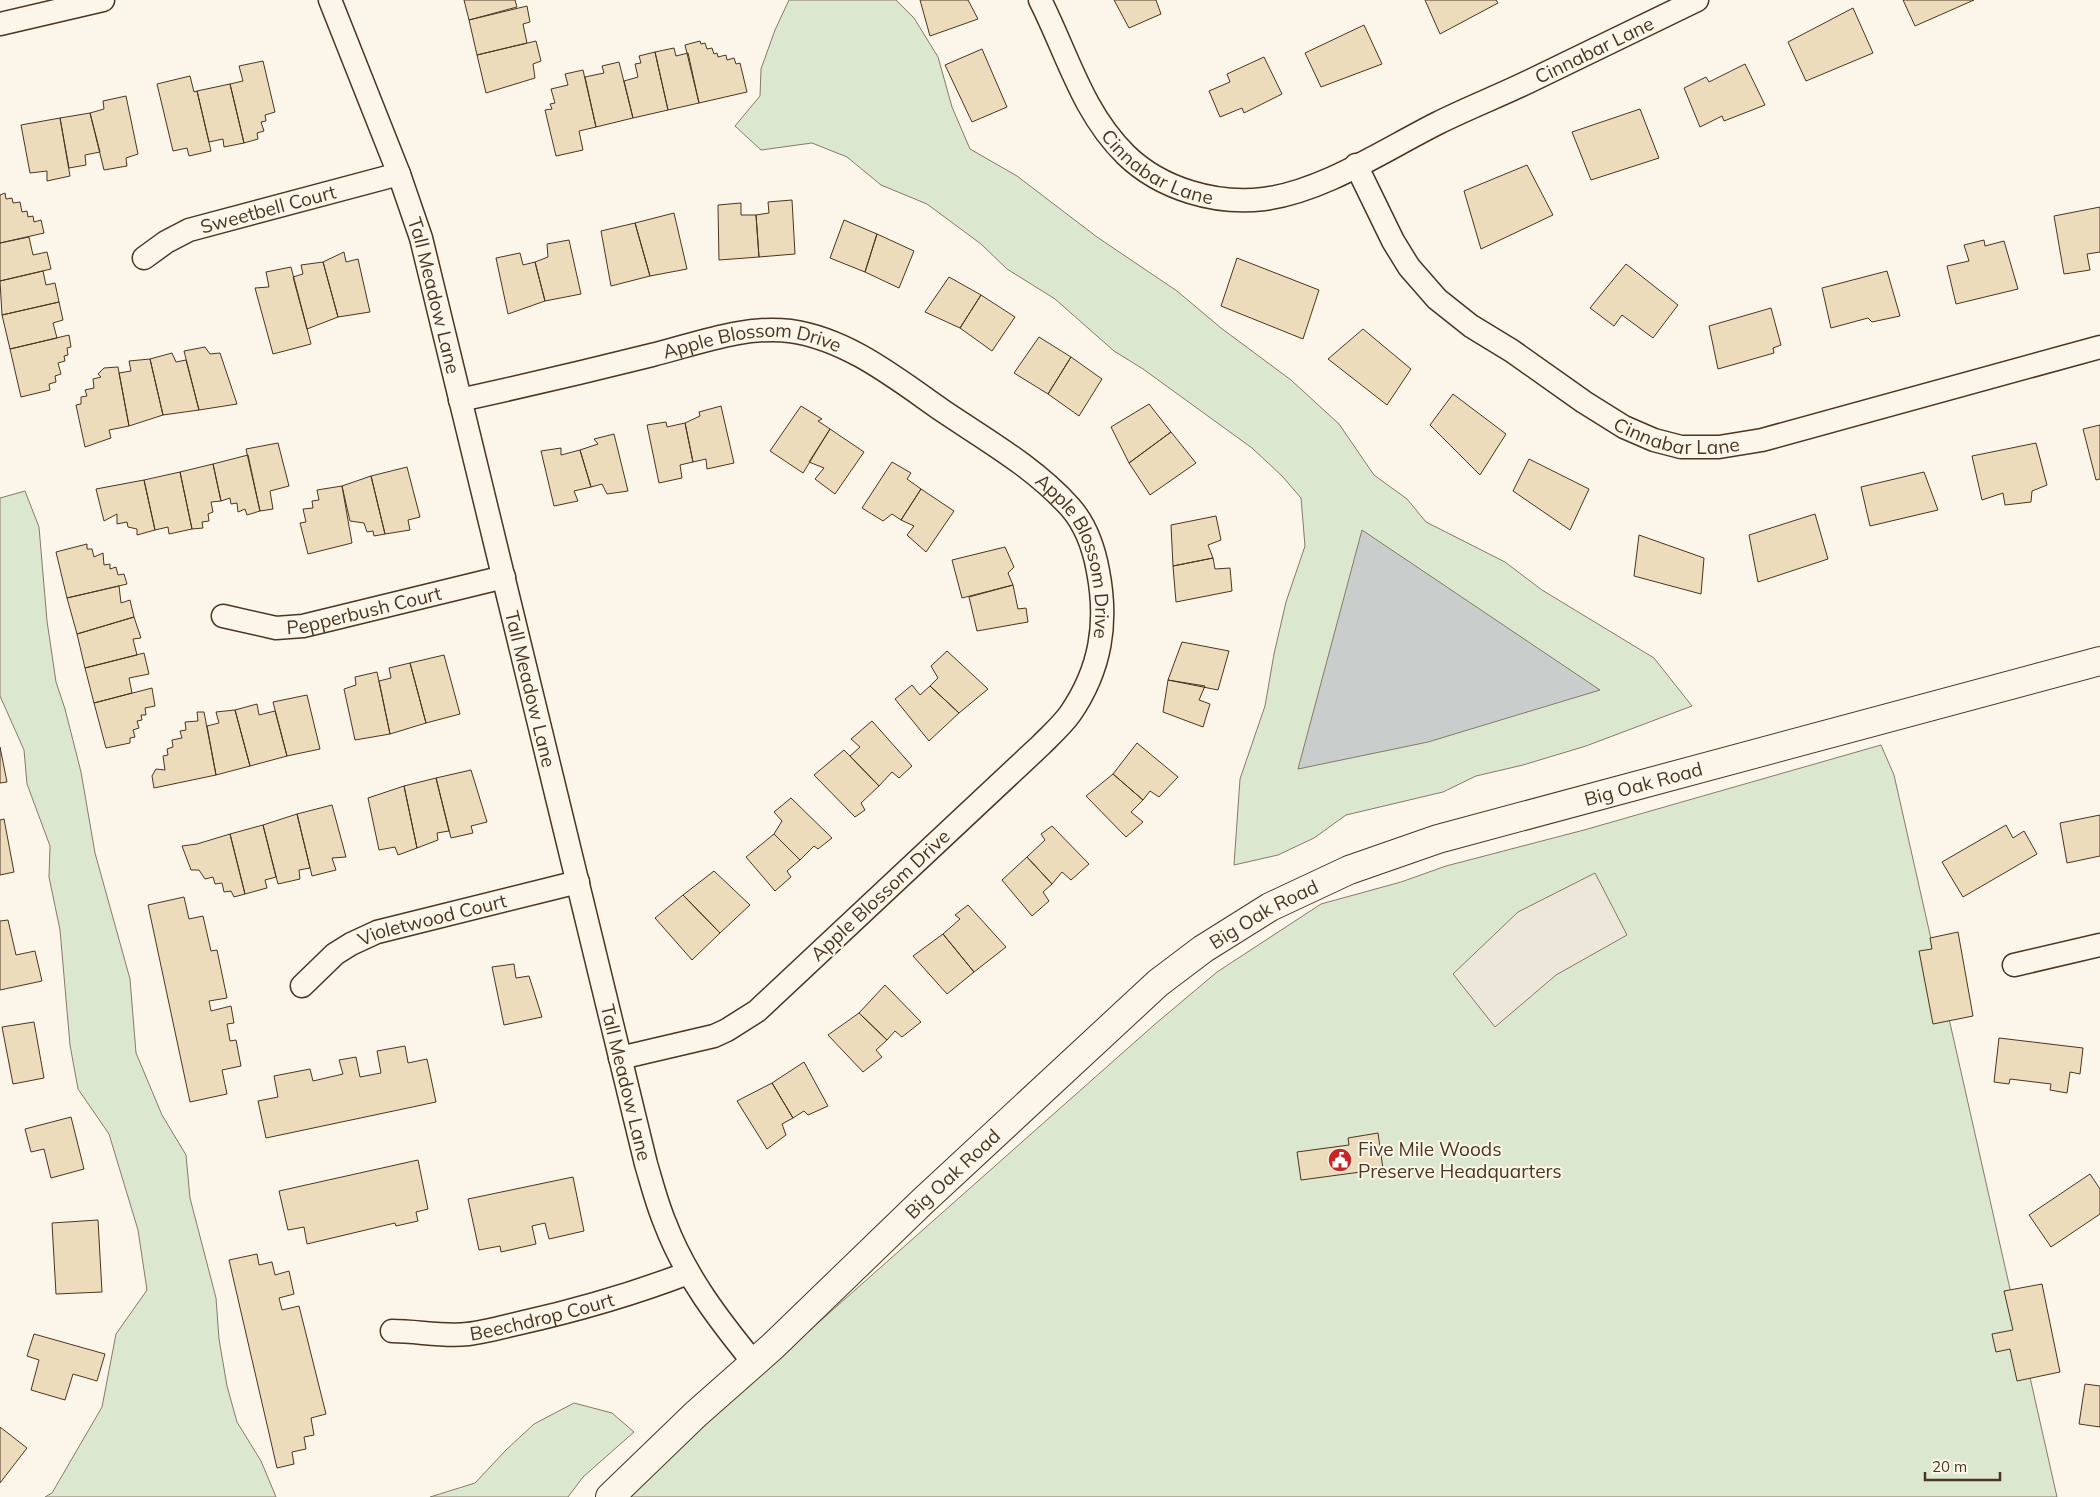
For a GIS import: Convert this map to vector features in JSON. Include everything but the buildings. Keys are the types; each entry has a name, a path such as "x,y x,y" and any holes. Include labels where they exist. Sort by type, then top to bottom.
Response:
{"street":[{"path":"0,24 103,0"},
{"name":"Tall Meadow Lane","path":"330,0 399,174 421,238 646,1164 662,1215 688,1273 719,1320 754,1363"},
{"name":"Cinnabar Lane","path":"1040,0 1076,83 1103,128 1127,156 1154,176 1183,190 1213,198 1236,201 1264,199 1290,193 1356,165 1439,123 1697,0"},
{"name":"Cinnabar Lane","path":"1356,165 1397,248 1409,267 1437,299 1471,326 1624,427 1654,440 1681,446 1719,447 1762,440 2100,347"},
{"name":"Sweetbell Court","path":"144,258 166,242 189,230 399,174"},
{"name":"Apple Blossom Drive","path":"460,400 544,382 735,334 770,330 790,331 822,338 851,351 897,379 1041,478 1072,509 1084,527 1096,558 1102,594 1103,631 1097,658 1081,695 1069,715 1041,745 757,1011 714,1036 620,1058"},
{"name":"Pepperbush Court","path":"223,616 276,628 303,626 504,577"},
{"name":"Big Oak Road","path":"610,1497 696,1414 754,1363 922,1202 1158,984 1203,949 1270,907 1349,870 1438,839 2100,661"},
{"name":"Violetwood Court","path":"302,986 335,954 377,932 578,882"},
{"path":"2014,965 2100,946"},
{"name":"Beechdrop Court","path":"392,1331 415,1331 446,1336 469,1334 570,1312 642,1290 688,1273"}],"green space":[{"path":"789,0 896,0 914,18 938,57 952,107 970,149 1017,176 1097,237 1177,291 1221,328 1291,380 1339,424 1374,475 1407,499 1426,522 1505,562 1542,590 1654,658 1692,706 1586,746 1523,765 1476,776 1443,792 1346,815 1314,838 1278,855 1234,865 1240,779 1265,706 1286,602 1305,546 1301,498 1282,476 1252,448 1143,369 1114,351 1055,299 1007,269 981,244 927,204 881,185 847,157 812,143 761,150 735,126 760,96 761,69 775,30"},
{"path":"25,491 39,527 47,621 56,682 81,772 95,853 130,979 136,1053 162,1115 186,1155 190,1198 216,1298 219,1339 227,1386 237,1422 261,1461 276,1497 45,1497 52,1493 102,1407 116,1334 147,1290 138,1230 109,1134 78,1089 70,1045 60,930 49,877 50,846 27,784 24,750 0,696 0,498"},
{"path":"1881,745 1894,775 2057,1497 631,1497 704,1424 1154,1025 1217,972 1321,904 1401,882 1446,866 1584,830"},
{"path":"574,1403 612,1413 634,1432 583,1477 568,1497 430,1497 475,1483 534,1424"}],"shaded area":[{"path":"1362,530 1600,690 1428,742 1298,769"},
{"path":"1595,873 1627,935 1556,975 1495,1027 1453,974 1518,912"}],"place":[{"name":"Five Mile Woods Preserve Headquarters","path":"1340,1160"}]}
